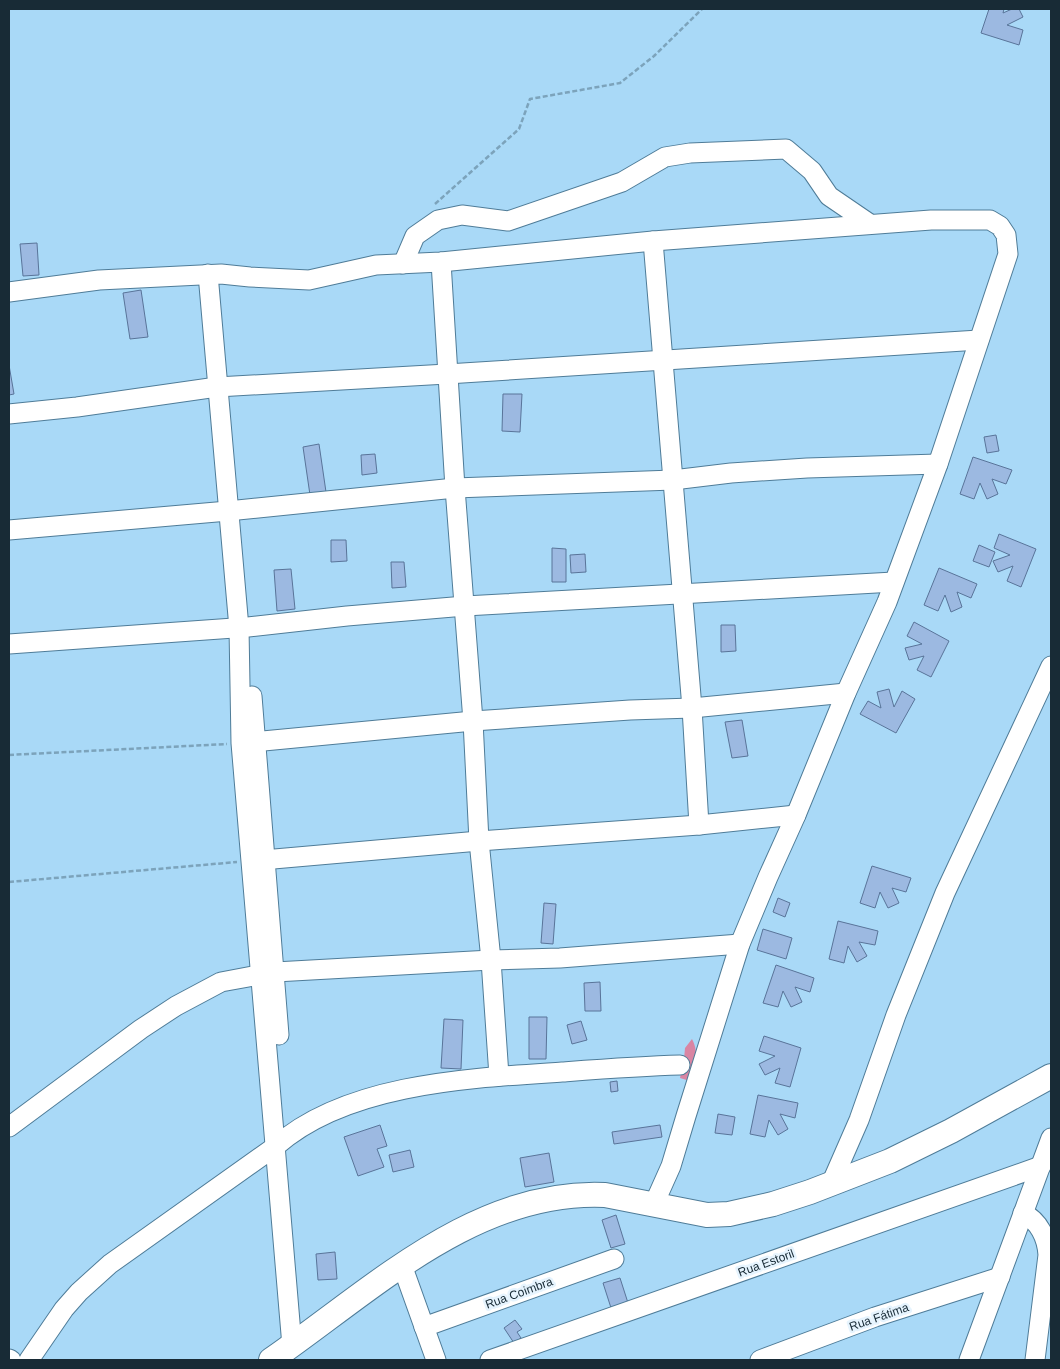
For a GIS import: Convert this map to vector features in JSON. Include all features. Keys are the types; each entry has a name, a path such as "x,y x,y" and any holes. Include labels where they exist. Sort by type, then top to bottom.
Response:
{"main road":[{"path":"271,1360 402,1265 436,1243 482,1220 564,1196 605,1196 707,1215 729,1214 773,1204 890,1161 951,1131 1051,1076"}],"street":[{"path":"403,264 415,236 438,220 462,215 508,221 622,182 665,157 690,153 786,149 812,171 829,196 870,224"},
{"path":"9,292 98,280 215,274 268,279 308,280 376,265 441,262 653,241 870,224 964,219 990,220 1000,226 1006,235 1008,254 938,464 887,602 846,693 740,944 671,1166 654,1204"},
{"path":"653,241 692,708 699,825"},
{"path":"441,262 447,374 473,721 479,841 491,960 499,1076"},
{"path":"215,274 244,627 248,743 298,1342"},
{"path":"9,414 224,387 979,340"},
{"path":"9,530 455,488 673,480 731,473 807,468 938,464"},
{"path":"9,644 244,627 465,606 894,582"},
{"path":"831,1184 859,1120 896,1015 945,893 1051,666"},
{"path":"248,743 473,721 630,710 692,708 846,693"},
{"path":"258,860 699,825 796,815"},
{"path":"9,1127 115,1047 176,1006 221,982 268,974 491,960 560,958 740,944"},
{"path":"29,1360 64,1309 110,1264 281,1142 330,1113 384,1095 431,1084 499,1076 680,1065"},
{"path":"968,1360 1051,1138"},
{"name":"Rua Estoril","path":"490,1360 1040,1166"},
{"path":"1023,1214 1034,1220 1047,1241 1048,1255 1035,1360"},
{"name":"Rua Coimbra","path":"424,1327 614,1260"},
{"path":"402,1265 436,1360"},
{"name":"Rua Fátima","path":"760,1360 875,1317 1000,1277"}],"path":[{"path":"431,208 519,129 530,98 620,83 654,56 702,9"},
{"path":"9,756 248,743"},
{"path":"9,882 258,860"}],"shaded area":[{"path":"692,1039 696,1055 690,1081 680,1078 685,1048"}],"building":[{"path":"989,9 1004,9 1003,13 1012,9 1019,9 1023,17 1007,25 1023,30 1019,45 981,33"},
{"path":"37,243 39,275 23,276 20,244"},
{"path":"141,290 148,337 130,339 123,293"},
{"path":"9,365 14,394 9,395"},
{"path":"503,394 522,394 520,432 502,431"},
{"path":"996,435 999,451 987,453 984,437"},
{"path":"319,444 326,492 310,495 303,447"},
{"path":"375,454 377,473 362,475 361,455"},
{"path":"973,457 1012,470 1006,484 992,479 998,494 987,499 980,483 974,499 960,494"},
{"path":"999,534 1036,549 1021,587 1007,581 1013,566 998,572 993,561 1010,555 994,548"},
{"path":"331,540 346,540 347,561 331,562"},
{"path":"979,545 995,552 989,567 973,561"},
{"path":"552,548 566,549 566,582 552,582"},
{"path":"585,554 586,572 571,573 570,555"},
{"path":"391,562 404,562 406,587 392,588"},
{"path":"939,568 977,584 971,598 957,592 962,607 951,612 945,595 938,611 924,605"},
{"path":"291,569 295,609 277,611 274,570"},
{"path":"914,622 949,641 931,677 917,670 924,656 909,660 905,648 922,644 907,636"},
{"path":"721,625 735,625 736,651 721,652"},
{"path":"889,689 894,707 902,691 915,699 896,733 860,714 868,701 881,708 877,692"},
{"path":"742,720 748,756 732,758 725,722"},
{"path":"872,866 911,878 906,892 892,888 899,903 888,908 880,892 875,908 860,903"},
{"path":"778,898 790,903 785,917 773,912"},
{"path":"544,903 556,904 553,944 541,943"},
{"path":"838,921 878,931 875,945 859,942 867,956 857,962 848,946 844,963 829,959"},
{"path":"763,929 792,938 786,959 757,950"},
{"path":"776,965 814,978 810,992 795,987 802,1002 791,1007 783,991 778,1007 763,1003"},
{"path":"600,982 601,1011 585,1011 584,983"},
{"path":"529,1017 547,1017 546,1059 529,1059"},
{"path":"444,1019 463,1020 461,1069 441,1068"},
{"path":"581,1021 587,1040 572,1044 567,1025"},
{"path":"764,1036 801,1048 790,1087 775,1083 780,1068 765,1075 759,1064 775,1056 759,1051"},
{"path":"617,1081 618,1091 611,1092 610,1082"},
{"path":"758,1095 798,1103 795,1118 780,1114 788,1129 778,1135 769,1120 765,1137 750,1134"},
{"path":"718,1114 735,1117 732,1135 715,1133"},
{"path":"380,1125 387,1146 377,1149 384,1167 358,1176 344,1137"},
{"path":"660,1125 662,1137 614,1144 612,1132"},
{"path":"410,1150 414,1167 393,1172 389,1155"},
{"path":"549,1153 554,1182 525,1187 520,1158"},
{"path":"616,1215 625,1244 611,1248 602,1220"},
{"path":"335,1252 337,1279 318,1280 316,1254"},
{"path":"620,1278 629,1306 612,1311 603,1283"},
{"path":"515,1320 522,1329 517,1332 521,1338 514,1343 504,1328"}]}
